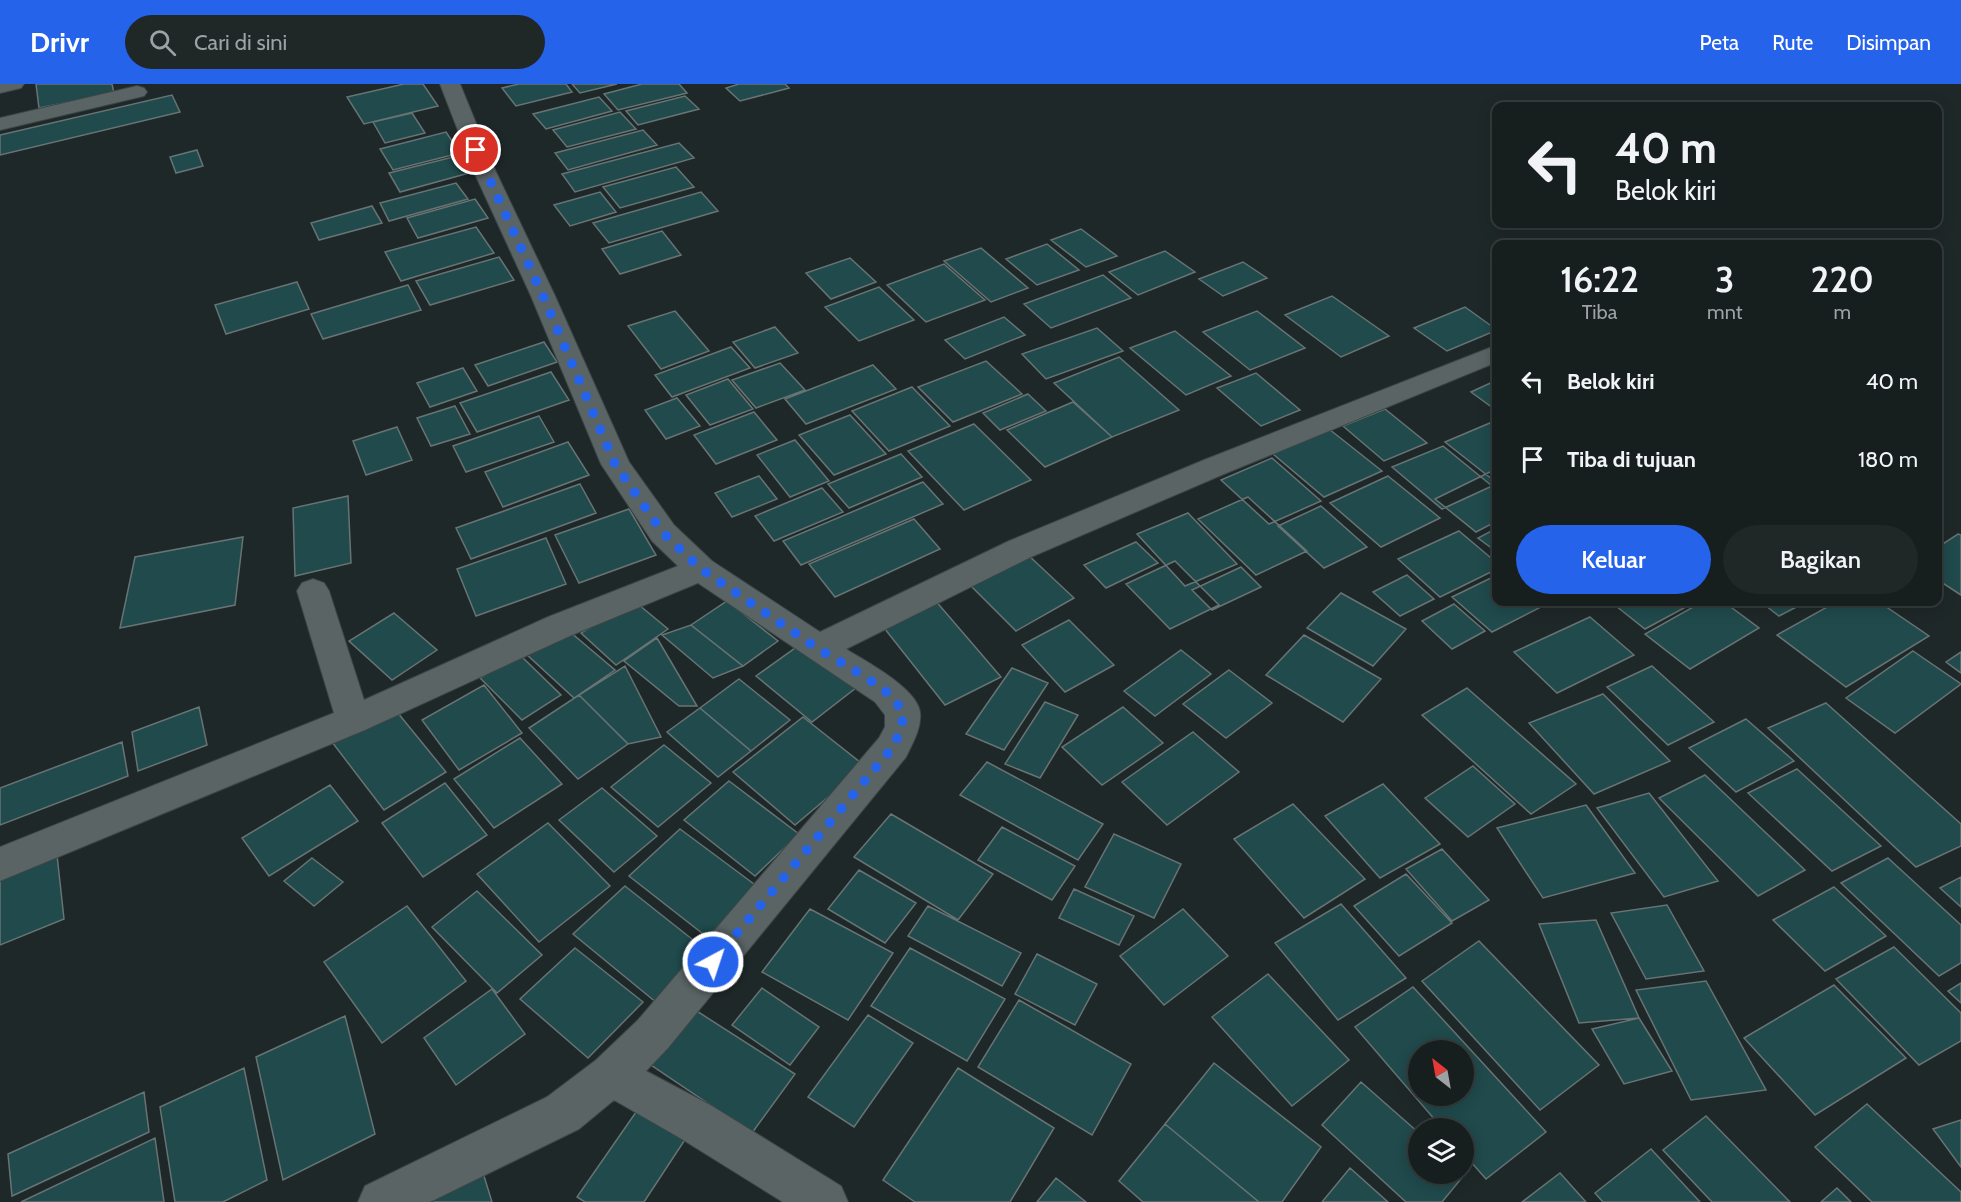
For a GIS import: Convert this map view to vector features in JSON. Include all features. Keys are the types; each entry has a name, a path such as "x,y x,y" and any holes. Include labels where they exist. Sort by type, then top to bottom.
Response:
{"street":[{"path":"0,87 14,84"},
{"path":"381,1202 563,1113 611,1075 653,1034 893,747 902,727 903,711 888,693 867,678 817,648 701,569 663,533 615,464 543,296 485,172 450,84"},
{"path":"0,124 137,92"},
{"path":"817,648 1020,549 1310,427 1492,355"},
{"path":"0,864 353,720 560,626 701,569"},
{"path":"313,591 353,720"},
{"path":"611,1075 696,1122 825,1202"}],"building":[{"path":"36,84 112,84 114,93 39,108"},
{"path":"404,84 423,84 438,106 364,124 347,97"},
{"path":"519,84 566,84 572,92 516,106 502,88"},
{"path":"572,84 617,84 580,93"},
{"path":"642,84 679,84 687,93 618,110 604,94"},
{"path":"739,84 785,84 789,88 740,101 726,88"},
{"path":"172,95 180,112 0,155 0,135"},
{"path":"685,96 699,109 638,125 626,111"},
{"path":"599,97 612,111 546,129 533,114"},
{"path":"620,112 636,129 567,147 553,130"},
{"path":"412,113 425,133 385,143 373,122"},
{"path":"643,130 657,145 568,170 555,153"},
{"path":"446,132 460,153 393,170 380,149"},
{"path":"679,143 694,158 575,192 562,174"},
{"path":"197,150 203,166 176,173 170,157"},
{"path":"457,156 469,173 400,192 389,173"},
{"path":"676,167 694,187 620,208 603,187"},
{"path":"456,183 468,199 389,221 380,203"},
{"path":"600,192 616,212 570,226 554,205"},
{"path":"701,192 718,211 609,243 593,223"},
{"path":"475,199 488,218 418,238 407,218"},
{"path":"372,206 382,223 319,240 311,223"},
{"path":"476,227 494,253 401,281 385,252"},
{"path":"1081,229 1117,256 1086,267 1051,240"},
{"path":"662,231 681,255 620,274 602,249"},
{"path":"1047,244 1079,270 1037,285 1006,259"},
{"path":"981,248 1028,288 991,302 944,261"},
{"path":"1165,251 1195,272 1138,295 1109,272"},
{"path":"499,257 514,280 430,305 416,281"},
{"path":"850,258 876,282 831,299 806,273"},
{"path":"1243,262 1267,278 1223,296 1199,279"},
{"path":"944,264 985,300 926,322 887,285"},
{"path":"1103,275 1131,298 1051,328 1024,304"},
{"path":"297,282 309,309 226,334 215,305"},
{"path":"408,285 421,310 323,339 311,314"},
{"path":"879,287 914,320 859,341 825,307"},
{"path":"1332,296 1389,336 1341,357 1285,315"},
{"path":"1465,307 1492,326 1492,332 1447,351 1414,328"},
{"path":"675,311 709,351 661,369 628,326"},
{"path":"1257,311 1305,348 1250,370 1203,332"},
{"path":"1004,317 1025,335 965,359 945,340"},
{"path":"775,327 798,353 755,368 733,342"},
{"path":"1097,328 1123,351 1046,379 1022,354"},
{"path":"1175,331 1231,376 1186,395 1130,348"},
{"path":"544,342 557,362 488,386 475,365"},
{"path":"731,347 750,368 672,397 655,375"},
{"path":"1119,357 1179,410 1112,437 1054,383"},
{"path":"986,361 1022,394 953,422 918,387"},
{"path":"780,363 805,390 756,408 732,380"},
{"path":"873,365 896,389 806,424 785,399"},
{"path":"463,368 477,391 430,407 417,383"},
{"path":"551,372 569,400 477,432 460,403"},
{"path":"1256,373 1300,410 1261,426 1217,388"},
{"path":"728,379 753,409 710,425 686,395"},
{"path":"1492,382 1492,407 1471,392"},
{"path":"912,387 950,426 889,451 852,411"},
{"path":"1028,394 1046,411 1000,430 983,413"},
{"path":"677,398 700,426 666,439 645,410"},
{"path":"1073,402 1112,437 1045,467 1007,430"},
{"path":"455,406 470,434 431,446 417,418"},
{"path":"1385,409 1427,443 1384,461 1343,426"},
{"path":"754,412 777,440 716,464 694,435"},
{"path":"850,415 886,454 834,475 799,435"},
{"path":"539,416 554,442 466,472 453,446"},
{"path":"1492,422 1492,479 1445,442"},
{"path":"974,424 1031,480 964,510 908,451"},
{"path":"397,427 412,460 366,475 353,441"},
{"path":"1329,429 1382,471 1324,497 1273,454"},
{"path":"795,440 829,481 790,497 757,455"},
{"path":"568,442 589,475 503,507 485,472"},
{"path":"1443,446 1492,486 1442,509 1392,467"},
{"path":"901,454 922,477 849,508 828,484"},
{"path":"1272,458 1321,501 1269,524 1221,480"},
{"path":"1492,471 1492,524 1476,532 1435,499"},
{"path":"759,476 777,499 732,517 715,493"},
{"path":"1388,476 1440,518 1381,547 1330,503"},
{"path":"923,482 943,504 801,565 783,541"},
{"path":"580,484 596,513 471,559 456,528"},
{"path":"822,488 843,512 774,541 755,516"},
{"path":"348,496 351,563 295,576 293,508"},
{"path":"1248,497 1307,551 1256,575 1198,519"},
{"path":"1321,506 1367,547 1324,568 1278,526"},
{"path":"629,509 656,555 579,583 555,535"},
{"path":"1188,513 1237,564 1185,586 1137,534"},
{"path":"914,519 940,549 835,597 809,564"},
{"path":"1459,531 1492,559 1492,571 1440,597 1398,559"},
{"path":"1492,531 1492,548 1478,538"},
{"path":"1958,534 1961,535 1961,595 1942,583 1942,544"},
{"path":"243,537 235,605 120,628 135,557"},
{"path":"546,538 566,584 476,616 457,569"},
{"path":"1136,542 1158,563 1106,588 1084,565"},
{"path":"1026,553 1074,598 1016,631 968,583"},
{"path":"1175,561 1219,605 1170,629 1126,584"},
{"path":"1241,567 1261,587 1212,610 1192,590"},
{"path":"1407,575 1434,599 1400,616 1373,592"},
{"path":"1492,577 1492,606 1543,606 1492,632 1452,597"},
{"path":"1341,593 1406,629 1373,666 1307,628"},
{"path":"934,599 1001,677 945,705 881,624"},
{"path":"633,600 668,629 616,665 581,633"},
{"path":"727,601 778,641 743,666 691,625"},
{"path":"1454,604 1485,631 1452,649 1422,621"},
{"path":"1616,606 1688,606 1645,629"},
{"path":"1695,606 1729,606 1759,628 1690,669 1645,634"},
{"path":"1766,606 1798,606 1779,616"},
{"path":"1829,606 1885,606 1929,636 1846,687 1777,635"},
{"path":"394,613 437,650 392,680 349,641"},
{"path":"1590,617 1634,655 1557,693 1514,652"},
{"path":"1069,620 1114,665 1065,692 1022,645"},
{"path":"691,625 743,666 713,678 662,635"},
{"path":"563,626 615,670 574,698 524,652"},
{"path":"1304,635 1381,679 1343,722 1266,675"},
{"path":"657,638 697,706 679,706 624,661"},
{"path":"805,641 861,684 812,722 756,676"},
{"path":"1181,650 1211,674 1155,716 1124,691"},
{"path":"1913,651 1961,684 1895,733 1846,698"},
{"path":"1961,652 1961,673 1946,662"},
{"path":"519,654 561,695 522,720 480,678"},
{"path":"625,666 661,737 628,744 579,695"},
{"path":"1652,666 1714,722 1668,745 1607,687"},
{"path":"1012,668 1048,683 1004,750 966,734"},
{"path":"1229,670 1272,703 1226,738 1183,704"},
{"path":"739,679 790,720 751,751 700,708"},
{"path":"484,685 522,733 459,770 422,720"},
{"path":"1467,688 1576,784 1531,814 1422,715"},
{"path":"1603,694 1670,761 1594,794 1529,723"},
{"path":"579,695 628,744 578,779 529,728"},
{"path":"1045,702 1078,715 1040,778 1005,764"},
{"path":"1826,703 1961,824 1961,846 1916,867 1768,728"},
{"path":"199,707 207,745 138,771 132,732"},
{"path":"393,707 446,772 384,810 332,742"},
{"path":"1123,707 1163,743 1102,785 1062,747"},
{"path":"700,708 751,751 718,777 667,732"},
{"path":"803,717 865,766 795,825 733,772"},
{"path":"1746,719 1794,761 1736,792 1689,748"},
{"path":"1193,732 1239,772 1167,825 1122,782"},
{"path":"520,738 562,784 494,828 454,779"},
{"path":"122,742 128,776 0,825 0,788"},
{"path":"664,745 711,783 658,827 611,787"},
{"path":"987,762 1103,824 1078,860 960,795"},
{"path":"1473,766 1515,804 1468,837 1425,798"},
{"path":"1797,769 1881,846 1832,871 1748,793"},
{"path":"1705,775 1805,870 1758,896 1659,798"},
{"path":"729,781 799,834 755,876 684,820"},
{"path":"445,783 487,835 423,877 382,823"},
{"path":"1383,784 1440,844 1380,878 1325,816"},
{"path":"330,785 358,821 269,876 242,838"},
{"path":"602,788 657,836 614,872 559,820"},
{"path":"1649,793 1718,881 1664,897 1597,808"},
{"path":"1293,804 1365,879 1304,918 1234,839"},
{"path":"1586,805 1635,873 1543,898 1497,828"},
{"path":"891,814 993,874 958,920 854,857"},
{"path":"548,823 610,886 539,942 477,874"},
{"path":"1002,827 1075,866 1052,900 978,860"},
{"path":"680,829 758,887 707,937 629,876"},
{"path":"1114,834 1181,864 1154,918 1085,887"},
{"path":"1442,849 1489,900 1452,921 1406,869"},
{"path":"57,855 64,919 0,945 0,877"},
{"path":"312,858 343,882 314,906 284,881"},
{"path":"1888,858 1961,925 1961,963 1939,976 1841,883"},
{"path":"859,870 916,903 885,943 828,909"},
{"path":"1406,874 1452,923 1399,956 1354,906"},
{"path":"1961,877 1961,907 1940,888"},
{"path":"625,886 707,951 657,1003 573,934"},
{"path":"1834,887 1886,936 1825,971 1773,920"},
{"path":"1074,889 1134,916 1119,945 1059,918"},
{"path":"477,891 542,955 497,993 432,927"},
{"path":"1341,904 1406,978 1338,1020 1275,943"},
{"path":"1667,905 1704,971 1646,979 1611,913"},
{"path":"407,906 466,981 382,1043 324,962"},
{"path":"928,906 1021,953 1002,986 908,936"},
{"path":"810,909 893,953 848,1020 762,972"},
{"path":"1183,909 1228,956 1164,1005 1120,956"},
{"path":"1596,920 1639,1018 1579,1023 1539,924"},
{"path":"1479,941 1599,1065 1540,1110 1422,981"},
{"path":"1894,947 1961,1013 1961,1041 1919,1065 1836,979"},
{"path":"575,948 643,1002 588,1058 520,999"},
{"path":"910,948 1005,999 967,1061 871,1006"},
{"path":"1037,954 1097,984 1075,1025 1015,994"},
{"path":"1268,974 1349,1060 1292,1106 1212,1017"},
{"path":"1706,981 1766,1090 1691,1100 1636,990"},
{"path":"1961,983 1961,1003 1948,991"},
{"path":"1834,985 1906,1058 1815,1115 1744,1038"},
{"path":"1413,987 1462,1040 1408,1040 1408,1089 1355,1027"},
{"path":"762,988 819,1027 790,1065 732,1025"},
{"path":"492,989 525,1034 456,1085 424,1038"},
{"path":"1019,1000 1131,1064 1092,1135 978,1067"},
{"path":"692,1008 795,1074 752,1133 648,1063"},
{"path":"868,1015 913,1043 854,1127 808,1097"},
{"path":"345,1016 375,1134 283,1180 256,1057"},
{"path":"1639,1018 1672,1071 1624,1084 1592,1029"},
{"path":"1474,1054 1546,1132 1486,1179 1474,1165 1474,1118 1433,1118 1423,1106 1474,1106"},
{"path":"1214,1063 1321,1147 1282,1202 1259,1202 1165,1124"},
{"path":"244,1068 267,1180 223,1202 175,1202 160,1107"},
{"path":"958,1068 1054,1128 1010,1202 915,1202 883,1180"},
{"path":"1361,1082 1408,1123 1408,1184 1457,1184 1442,1202 1406,1202 1322,1125"},
{"path":"144,1092 149,1132 12,1196 8,1154"},
{"path":"643,1102 692,1129 644,1202 585,1202 577,1197"},
{"path":"1867,1104 1961,1192 1961,1202 1872,1202 1815,1147"},
{"path":"1706,1116 1790,1202 1712,1202 1663,1150"},
{"path":"1961,1120 1961,1167 1933,1129"},
{"path":"1165,1124 1259,1202 1143,1202 1119,1181"},
{"path":"155,1138 164,1202 21,1202"},
{"path":"1651,1149 1700,1202 1603,1202 1595,1193"},
{"path":"480,1163 492,1202 405,1202"},
{"path":"1350,1168 1388,1202 1322,1202"},
{"path":"1560,1173 1586,1202 1522,1202"},
{"path":"1056,1178 1086,1202 1037,1202"},
{"path":"1837,1188 1851,1202 1821,1202"}],"route":[{"path":"476,150 543,296 615,464 663,533 701,569 817,648 867,678 888,693 903,711 902,727 893,747 713,962"}]}
